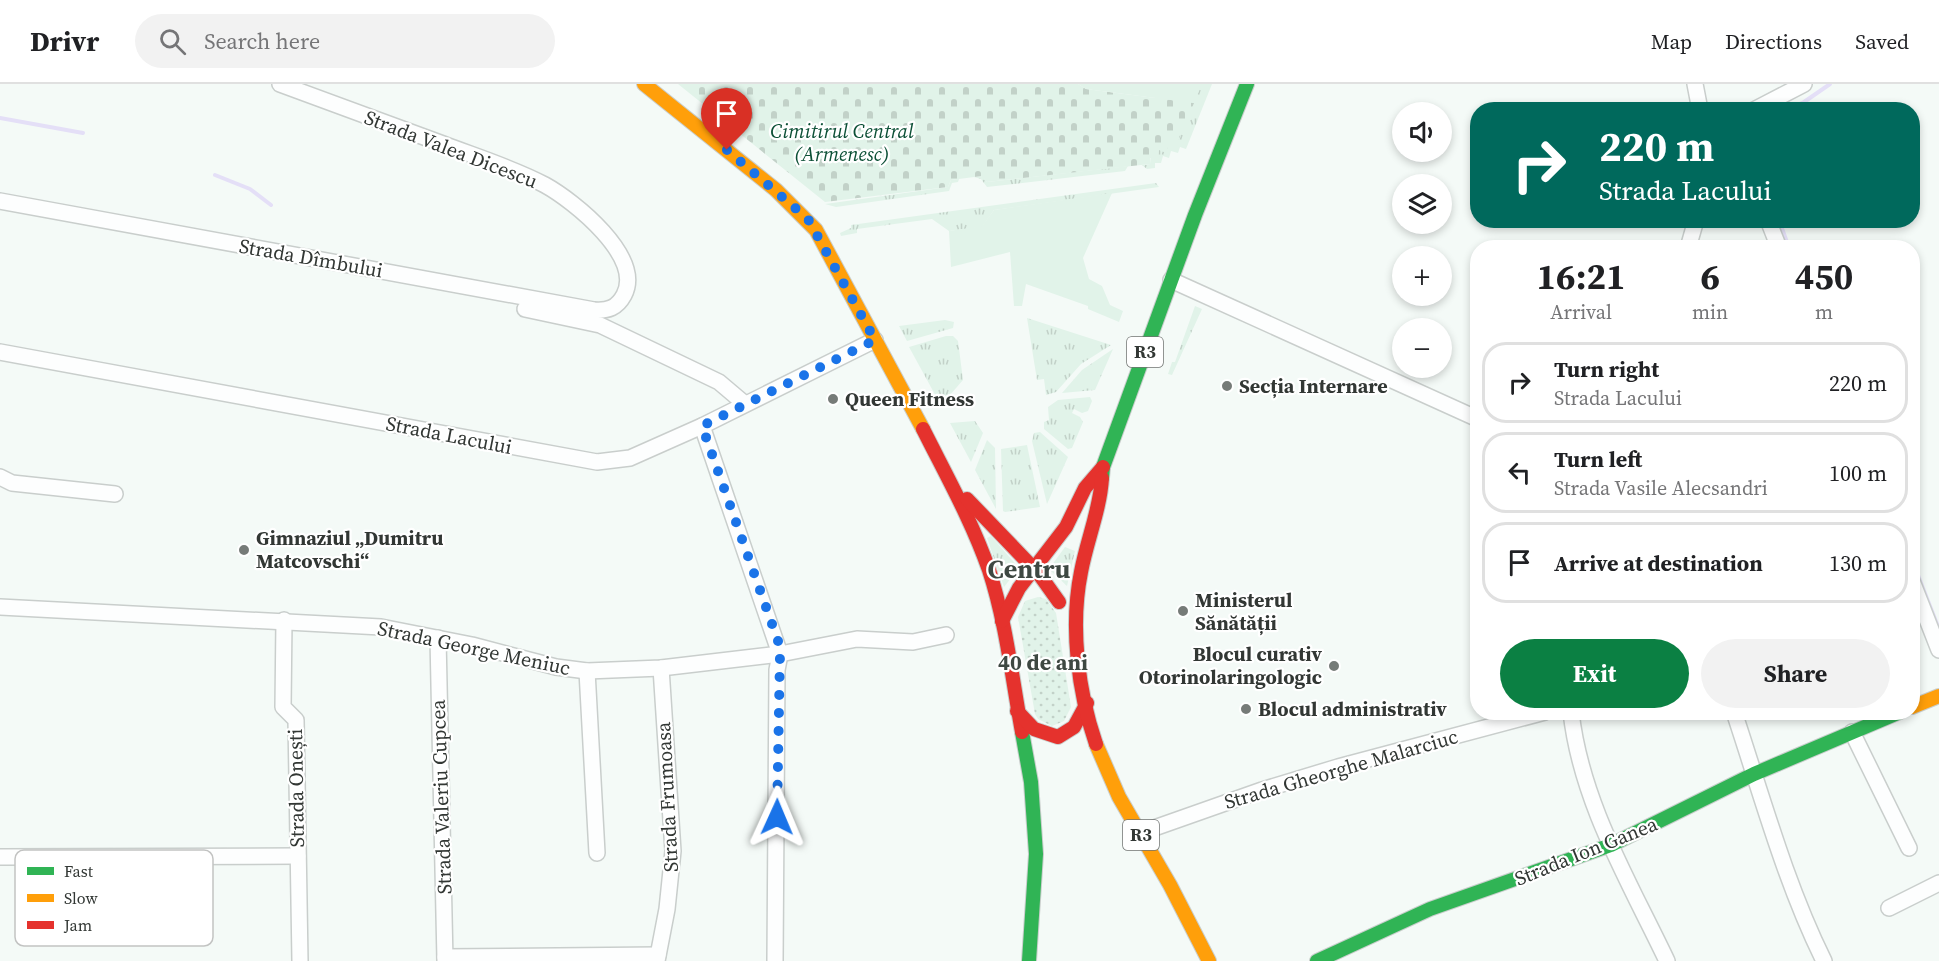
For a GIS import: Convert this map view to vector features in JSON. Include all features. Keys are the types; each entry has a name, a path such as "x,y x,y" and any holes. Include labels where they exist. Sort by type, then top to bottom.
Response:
{"main road":[{"path":"644,84 764,180 808,219 945,470 985,560 1002,621 1031,782 1035,833 1029,961"},
{"name":"R3","path":"1209,961 1181,904 1140,833 1101,758 1087,704 1077,634 1082,561 1102,494 1103,467 1171,280 1247,84"},
{"name":"R3","path":"1002,621 1011,600 1066,527 1085,488 1103,467"},
{"path":"945,470 982,516 1050,585 1059,602"},
{"path":"1011,600 1022,592 1034,588 1047,592 1059,602"},
{"name":"R3","path":"1059,602 1077,634"},
{"path":"1920,704 1939,696"},
{"path":"1017,711 1032,729 1040,734 1058,737 1074,727 1087,704"},
{"name":"Strada Ion Ganea","path":"1317,961 1430,909 1611,845 1754,774 1881,720"}],"street":[{"name":"Strada Valea Dicescu","path":"280,84 488,161 547,186 583,212 612,241 629,274 627,290 620,302"},
{"path":"1695,84 1698,102"},
{"path":"1769,102 1804,84"},
{"name":"Strada Dîmbului","path":"0,201 594,310 605,311 620,302"},
{"path":"1171,280 1470,415"},
{"path":"525,309 600,325 719,382 745,404"},
{"name":"Strada Lacului","path":"0,352 597,462 630,458 702,426 875,340"},
{"path":"702,426 780,654 775,961"},
{"path":"0,477 12,483 115,494"},
{"path":"1920,601 1939,650"},
{"name":"Strada George Meniuc","path":"0,607 284,620 381,627 438,638 556,667 587,671 661,668 780,654 857,639 913,642 946,635"},
{"name":"Strada Onești","path":"284,620 283,707 296,720 300,961"},
{"name":"Strada Valeriu Cupcea","path":"438,638 445,959 657,958"},
{"name":"Strada Frumoasa","path":"657,958 667,909 673,851 661,668"},
{"path":"587,671 597,853"},
{"name":"Strada Gheorghe Malarciuc","path":"1140,833 1262,790 1338,767 1515,720"},
{"path":"1573,720 1587,787 1611,845 1667,961"},
{"path":"1737,720 1776,843 1807,927 1824,961"},
{"path":"1852,732 1909,848"},
{"path":"213,856 298,856"},
{"path":"0,857 15,857"},
{"path":"1889,908 1939,883"}],"green space":[{"name":"Cimitirul Central (Armenesc)","path":"678,84 1078,84 1086,89 1194,103 1175,148 1168,145 1166,153 1159,150 1158,158 1150,158 1150,164 987,182 982,176 951,180 948,187 825,202"},
{"path":"1078,84 1202,84 1194,103 1086,89"},
{"path":"1157,84 1212,84 1186,149 1180,147 1178,153 1171,151 1169,158 1163,156 1161,163 1155,163 1155,168 1147,169 1142,165 1150,164"},
{"path":"1128,166 1125,171 987,187 981,179 974,177 983,176 987,182"},
{"path":"959,179 958,182 952,183 949,191 836,207 825,204 948,187 951,180"},
{"path":"1156,183 1159,187 994,210 982,227 949,231 932,219 857,229 857,233 841,236 840,233 851,228 851,225"},
{"path":"1112,193 1083,258 1089,279 1102,286 1110,305 1123,311 1119,322 1088,309 1088,306 1026,284 1022,306 1014,306 1010,252 951,267 949,231 982,226 994,210"},
{"path":"1195,306 1202,309 1172,375 1168,374 1172,362 1175,362"},
{"path":"1027,318 1111,345 1081,364 1056,392 1046,395 1044,379 1037,380"},
{"path":"945,320 954,322 953,328 907,341 899,326"},
{"path":"953,336 958,341 963,380 943,403 938,400 909,347"},
{"path":"1113,349 1095,390 1062,393 1082,370"},
{"path":"1090,397 1092,401 1088,411 1082,413 1074,409 1072,413 1080,417 1083,422 1072,448 1068,449 1044,429 1044,422 1049,420 1048,407 1058,400"},
{"path":"975,421 983,433 971,462 950,423"},
{"path":"1040,432 1068,457 1047,504 1032,441 1034,433"},
{"path":"987,440 995,448 996,509 975,470"},
{"path":"1027,445 1040,507 1005,512 1003,511 1001,449"},
{"path":"991,536 1019,568 1004,587 987,538"},
{"path":"1065,547 1075,551 1067,586 1049,569"},
{"path":"1038,597 1046,599 1056,613 1071,707 1064,721 1052,726 1038,719 1035,714 1018,617 1025,601"}],"waterway":[{"path":"1804,102 1830,84"},
{"path":"0,118 83,133"},
{"path":"215,175 250,189 271,205"},
{"path":"1782,228 1786,240"},
{"path":"1920,580 1939,629"}],"traffic: fast":[{"path":"1102,478 1103,467 1195,215 1247,84"},
{"path":"1317,961 1430,909 1611,845 1754,774 1881,720"},
{"path":"1022,732 1031,782 1036,854 1029,961"}],"traffic: slow":[{"path":"644,84 776,190 816,230 923,429"},
{"path":"1920,704 1939,696"},
{"path":"1096,744 1119,797 1170,885 1209,961"}],"traffic: jam":[{"path":"923,429 967,516 989,570 1004,630 1022,732"},
{"path":"1002,621 1019,588 1066,527 1085,488 1103,467"},
{"path":"1096,744 1080,681 1076,614 1081,572 1099,502 1102,478"},
{"path":"967,499 1039,574 1059,602"},
{"path":"1017,711 1034,729 1058,737 1074,727 1087,703"}],"place":[{"name":"Secția Internare","path":"1227,386"},
{"name":"Queen Fitness","path":"833,399"},
{"name":"Gimnaziul „Dumitru Matcovschi“","path":"244,550"},
{"name":"Ministerul Sănătății","path":"1183,611"},
{"name":"Blocul curativ Otorinolaringologic","path":"1334,666"},
{"name":"Blocul administrativ","path":"1246,709"}],"district":[{"name":"Centru","path":"1029,569"},
{"name":"40 de ani","path":"1043,662"}],"route":[{"path":"727,150 808,219 875,340 702,426 778,641 780,654 777,670 777,817"}]}
